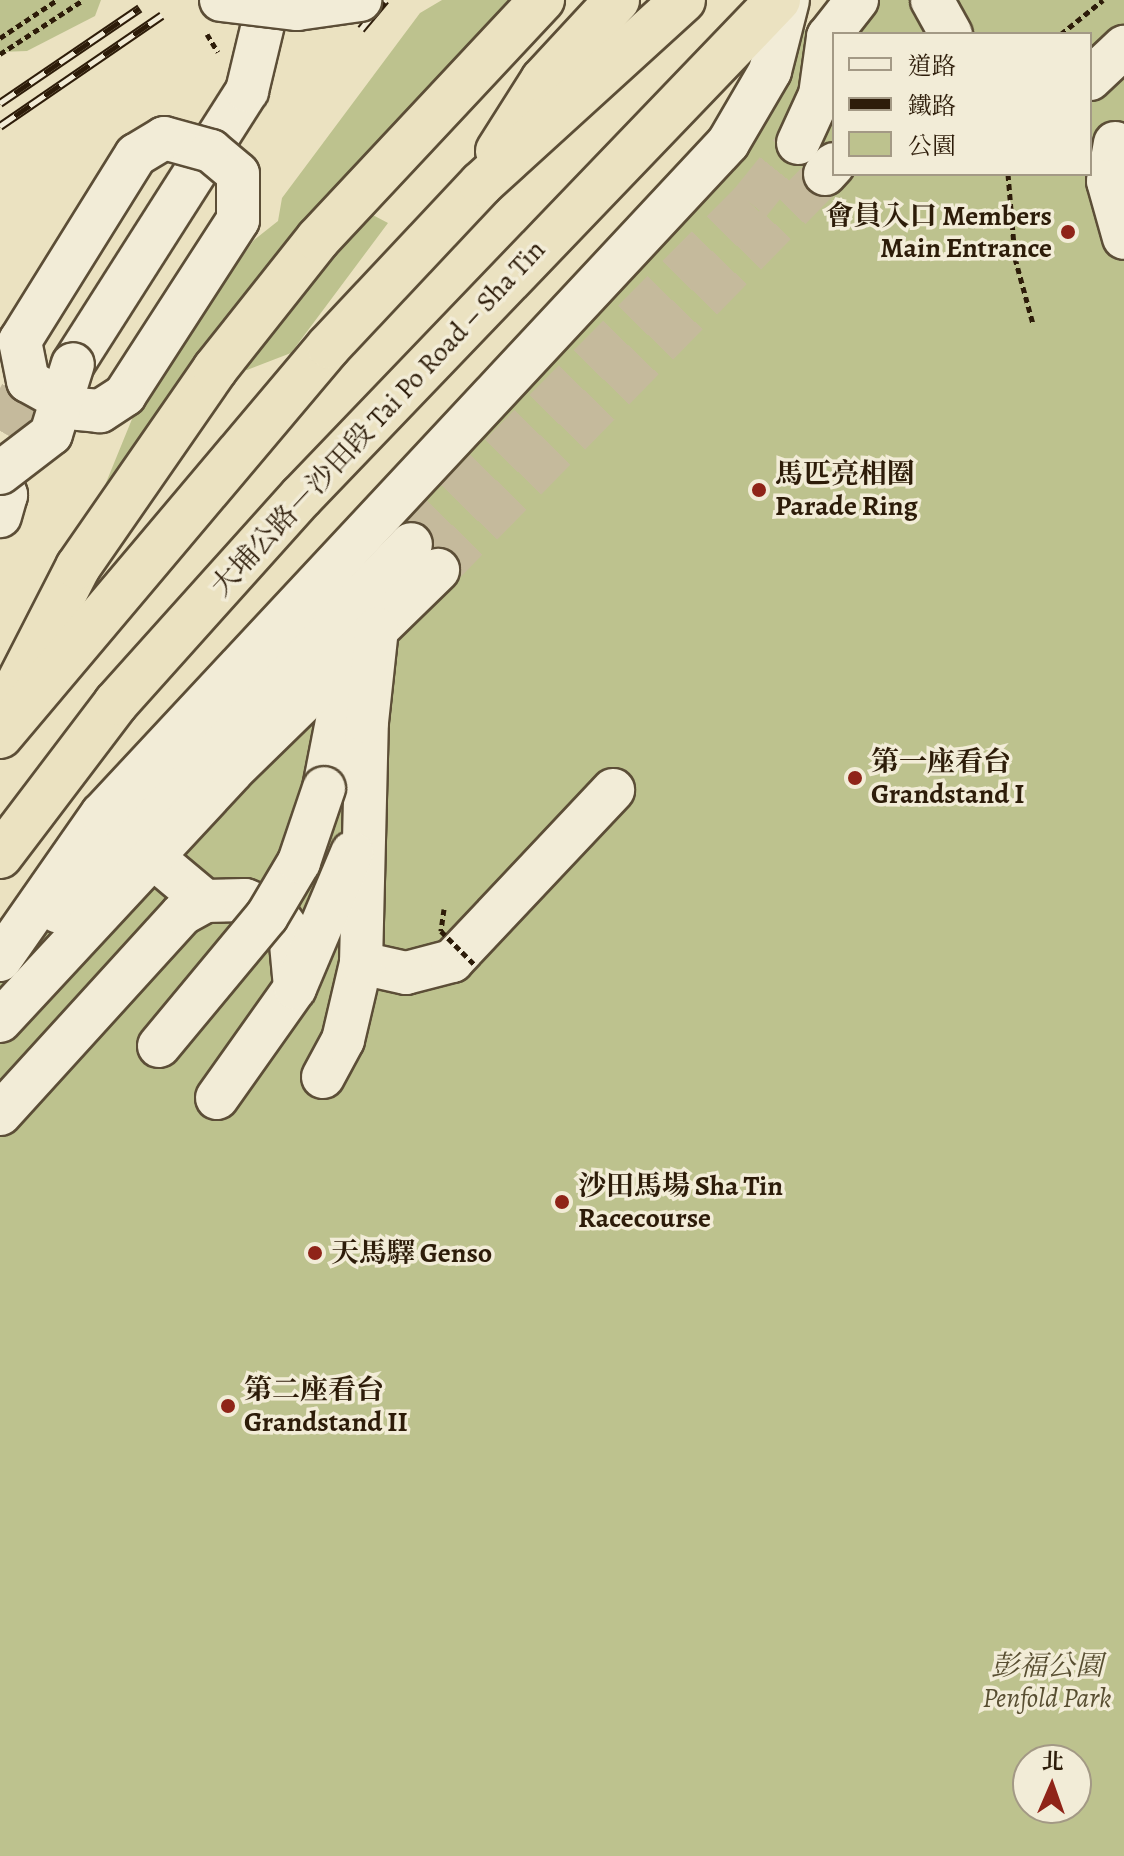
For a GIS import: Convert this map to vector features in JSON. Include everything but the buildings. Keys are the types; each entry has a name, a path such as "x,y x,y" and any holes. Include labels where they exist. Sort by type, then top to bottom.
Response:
{"highway":[{"path":"0,726 78,567 215,369 318,239 542,0"},
{"path":"481,184 520,111 617,0"},
{"path":"0,736 125,597 329,346 481,184 683,0"},
{"name":"大埔公路－沙田段 Tai Po Road – Sha Tin","path":"0,856 116,703 301,497 778,0"}],"street":[{"path":"212,15 360,0"},
{"path":"0,973 161,780 531,355 743,122 770,71 788,0"},
{"path":"798,143 820,95 828,37 857,0"},
{"path":"932,0 950,32"},
{"path":"0,516 6,495 0,476 51,434 73,364 247,91 267,8"},
{"path":"1092,79 1124,47"},
{"path":"1092,81 1124,84"},
{"path":"164,138 211,151 242,184 238,220 125,395 100,411 79,409 28,381 20,363 23,331 136,155 164,138"},
{"path":"1116,140 1108,181 1124,238"},
{"path":"0,960 102,814 161,780 424,557 377,629 232,771 155,859 0,1021"},
{"path":"323,1077 343,1040 361,963 364,822 377,629"},
{"path":"159,1046 267,916 299,862 324,788 347,659"},
{"path":"161,780 199,790 232,771"},
{"path":"361,963 406,973 452,961 613,790"},
{"path":"217,1098 295,988 364,822"},
{"path":"155,859 205,901"},
{"path":"0,1114 182,914 205,901 245,900 275,912 294,947 295,988"}],"path":[{"path":"0,38 57,0"},
{"path":"0,54 83,0"},
{"path":"1063,32 1103,0"},
{"path":"212,15 219,61"},
{"path":"1008,176 1015,258 1033,324"},
{"path":"444,909 441,931 475,965"}],"green space":[{"path":"0,0 101,0 95,16 27,51 0,52"},
{"path":"442,0 520,0 348,202 388,223 291,353 247,370 215,368 116,498 101,495 141,397 254,240 278,221 282,198 420,13"},
{"name":"沙田馬場 Sha Tin Racecourse","path":"833,0 1124,0 1124,1856 0,1856 0,921 88,800"}],"tunnel":[{"path":"411,544 750,203 798,143"},
{"path":"438,570 825,174"},
{"path":"0,431 28,381"}],"railway":[{"path":"361,29 385,0"},
{"path":"0,103 140,8"},
{"path":"0,126 162,15"}],"place":[{"name":"會員入口 Members Main Entrance","path":"1068,232"},
{"name":"馬匹亮相圈 Parade Ring","path":"759,490"},
{"name":"第一座看台 Grandstand I","path":"855,778"},
{"name":"沙田馬場 Sha Tin Racecourse","path":"562,1202"},
{"name":"天馬驛 Genso","path":"315,1253"},
{"name":"第二座看台 Grandstand II","path":"228,1406"}],"park label":[{"name":"彭福公園 Penfold Park","path":"1047,1682"}]}
